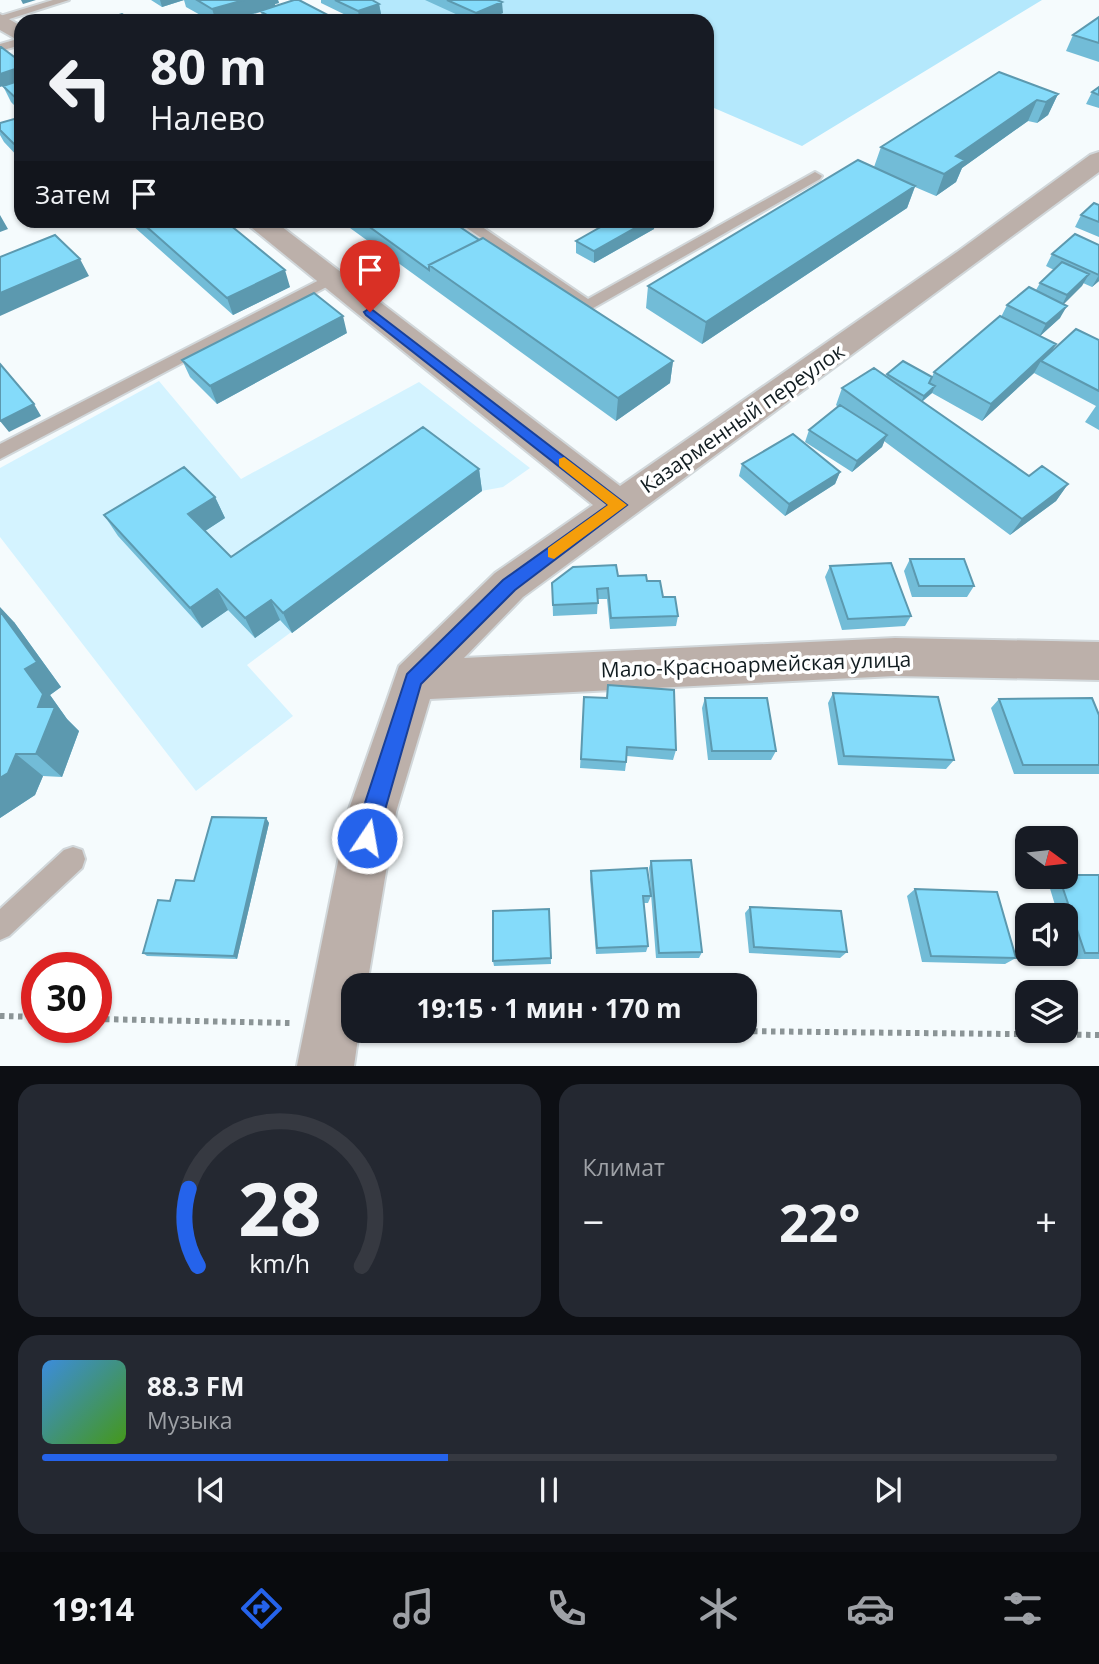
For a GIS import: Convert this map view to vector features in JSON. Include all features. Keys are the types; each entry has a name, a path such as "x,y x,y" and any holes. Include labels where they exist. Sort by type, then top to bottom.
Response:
{"street":[{"path":"0,20 14,33"},
{"name":"Казарменный переулок","path":"325,1066 372,812 414,680 509,585 967,258 1099,160"},
{"path":"265,228 619,505"},
{"name":"Мало-Красноармейская улица","path":"414,680 895,657 1099,661"}],"lane":[{"path":"19,14 64,0"},
{"path":"474,228 588,306 816,176"},
{"path":"0,452 329,279"},
{"path":"0,926 73,859"}],"path":[{"path":"0,1016 21,1017"},
{"path":"112,1018 333,1024"},
{"path":"757,1031 1099,1035"}],"shaded area":[{"path":"350,0 1042,0 802,146 714,108 714,14 379,14"},
{"path":"159,381 241,479 419,382 530,468 503,487 481,491 247,665 293,716 196,791 0,537 0,468"}],"building":[{"path":"197,0 244,0 212,9"},
{"path":"299,0 326,14 265,14 260,11"},
{"path":"335,0 372,0 379,4 358,11"},
{"path":"447,0 497,0 502,2 476,13"},
{"path":"1099,17 1099,43 1073,35"},
{"path":"1,47 14,57 14,69 0,74"},
{"path":"999,72 1058,94 1046,102 1037,100 956,156 965,160 944,174 881,147"},
{"path":"14,82 14,96 3,86"},
{"path":"14,119 14,144 0,130 0,123"},
{"path":"858,160 915,186 706,322 648,286"},
{"path":"1094,203 1099,205 1099,222 1081,215"},
{"path":"148,228 234,228 285,270 227,298"},
{"path":"371,228 462,228 479,240 429,265 429,270"},
{"path":"599,228 635,228 594,251 576,241"},
{"path":"1075,234 1099,245 1099,275 1052,254"},
{"path":"55,235 80,259 0,293 0,257"},
{"path":"483,238 673,361 618,398 429,265"},
{"path":"1062,262 1089,274 1067,295 1040,283"},
{"path":"1029,287 1067,306 1046,324 1007,305"},
{"path":"314,293 343,316 210,386 182,360"},
{"path":"1000,316 1056,344 991,404 934,372"},
{"path":"1076,329 1099,340 1099,391 1041,361"},
{"path":"903,361 932,377 929,383 935,386 924,396 887,374"},
{"path":"0,364 34,404 0,421"},
{"path":"874,368 1029,476 1042,466 1068,484 1022,519 842,388"},
{"path":"840,405 887,435 857,461 809,430"},
{"path":"423,427 479,469 283,613 271,600 245,618 217,589 190,608 104,515 184,467 215,497 188,514 231,557"},
{"path":"793,434 840,472 789,504 742,464"},
{"path":"910,559 964,559 974,586 919,586"},
{"path":"891,563 911,616 848,619 830,566"},
{"path":"616,565 618,576 646,575 647,581 660,581 663,597 675,597 678,616 611,618 608,588 597,589 598,603 553,605 552,583 573,567"},
{"path":"0,611 37,662 25,669 43,694 38,707 55,707 36,754 16,754 8,773 0,778"},
{"path":"608,685 674,690 676,750 627,747 626,762 581,759 584,697 607,698"},
{"path":"833,693 938,697 954,760 844,756"},
{"path":"705,698 767,698 776,751 712,751"},
{"path":"1092,698 1099,715 1099,765 1023,765 999,699"},
{"path":"212,817 266,818 234,956 143,953 158,900 170,901 176,880 194,881"},
{"path":"691,860 702,952 659,953 651,861"},
{"path":"647,868 651,896 643,896 648,946 597,948 591,871"},
{"path":"1078,875 1099,875 1099,953 1085,953 1078,933 1078,903 1068,903 1063,889 1078,889"},
{"path":"915,889 997,892 1015,958 931,956"},
{"path":"750,907 841,911 847,952 754,947"},
{"path":"549,909 551,958 493,961 493,911"}],"slow traffic":[{"path":"554,552 619,505 564,463"}],"route":[{"path":"367,838 372,812 414,680 509,585 619,505 370,312"}]}
